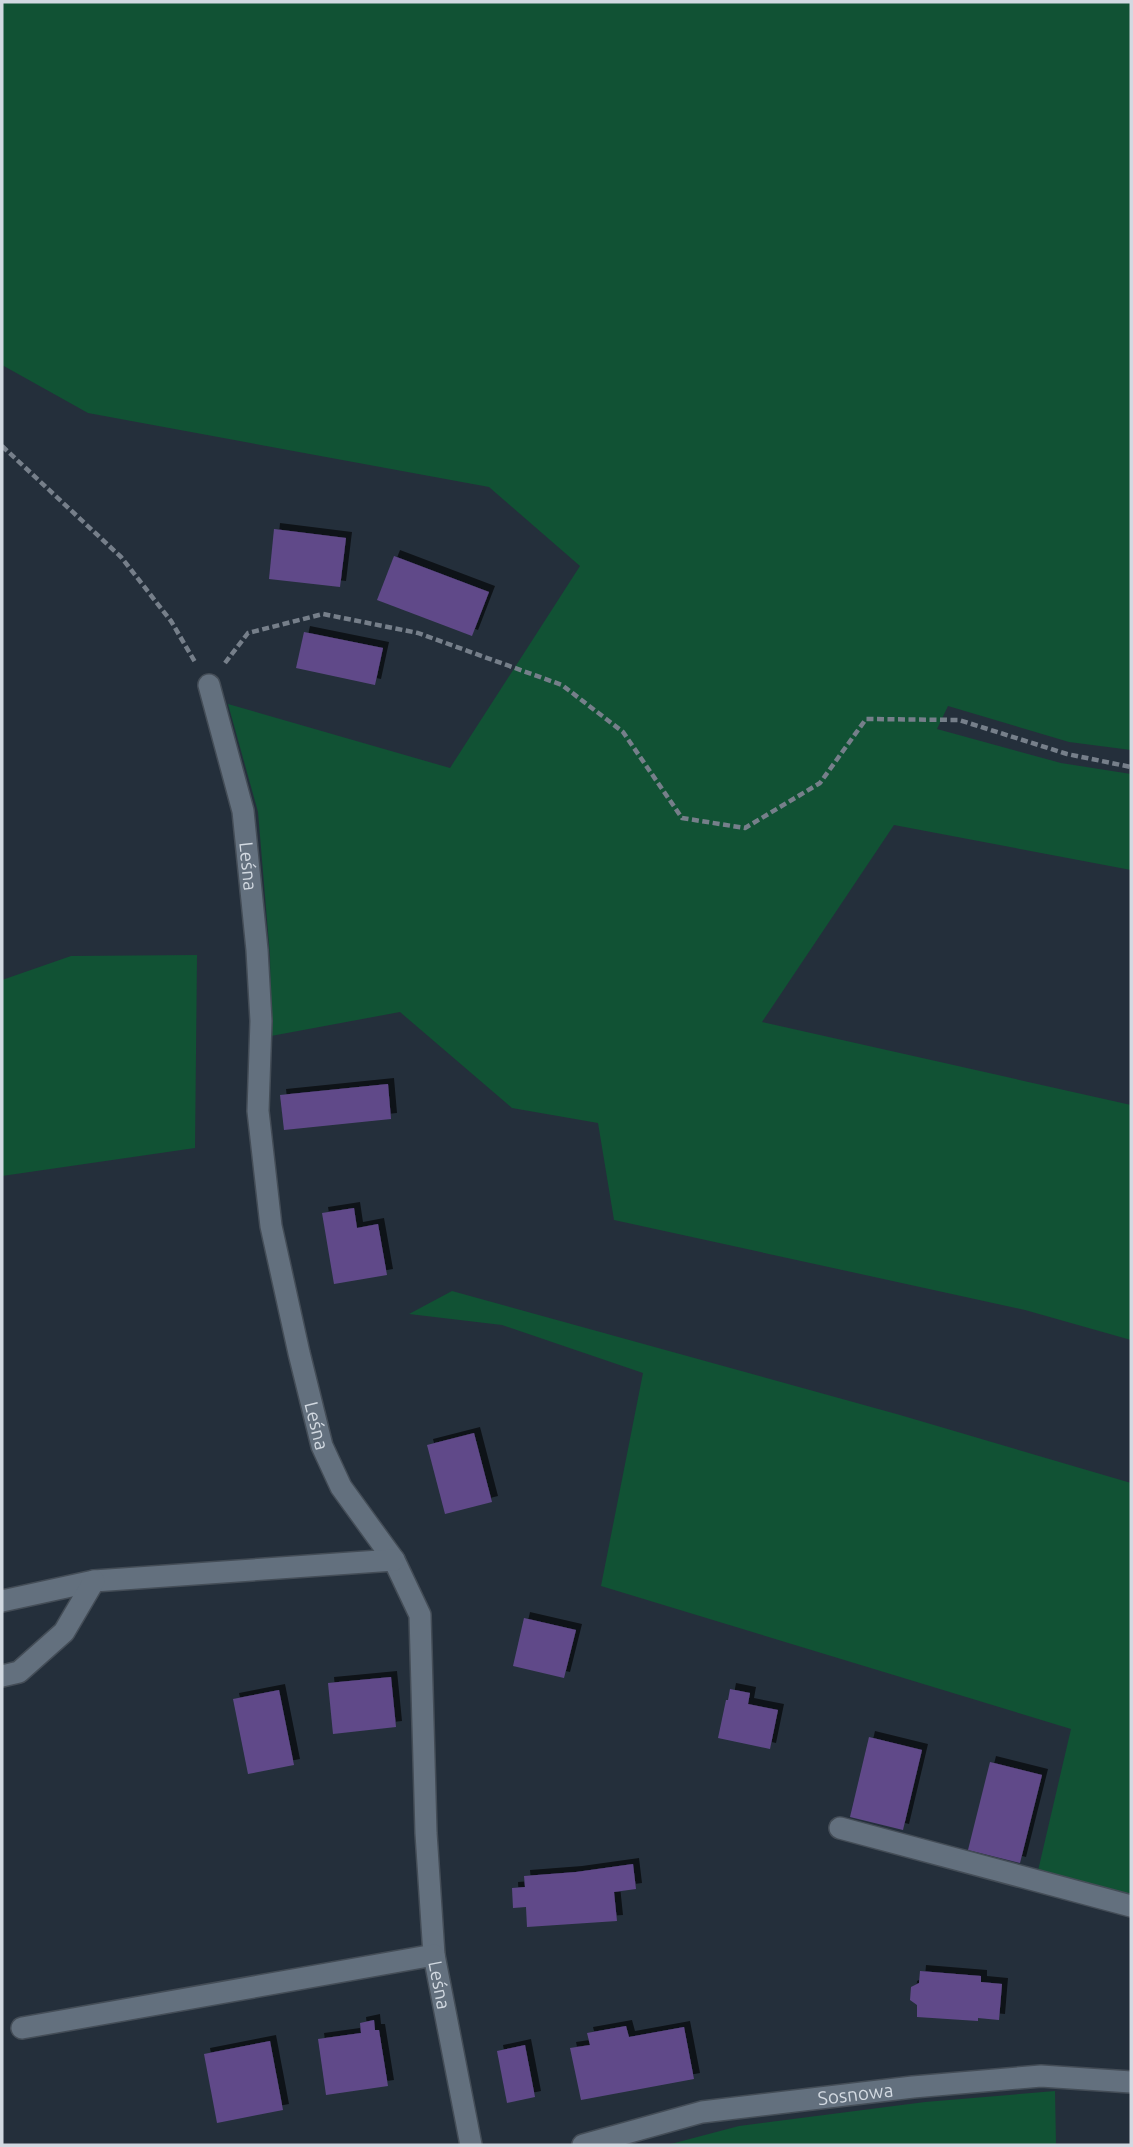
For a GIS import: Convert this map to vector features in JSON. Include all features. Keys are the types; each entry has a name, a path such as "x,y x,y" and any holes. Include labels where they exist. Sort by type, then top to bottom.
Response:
{"street":[{"name":"Leśna","path":"209,685 243,811 261,1021 258,1111 271,1226 299,1353 323,1446 341,1487 394,1560 420,1615 426,1833 434,1955 471,2145"},
{"path":"2,1601 94,1581 394,1560"},
{"path":"2,1676 19,1672 64,1632 94,1581"},
{"path":"840,1828 1131,1906"},
{"path":"22,2028 434,1955"},
{"name":"Sosnowa","path":"583,2145 702,2112 914,2087 1041,2076 1131,2082"}],"path":[{"path":"2,446 121,557 171,621 209,685 248,632 323,614 418,632 562,685 623,732 682,818 745,828 820,783 866,719 959,720 1067,754 1131,767"}],"green space":[{"path":"2,2 1131,2 1131,750 1069,742 948,706 937,729 1061,763 1131,774 1131,870 894,825 762,1022 1131,1105 1131,1340 1025,1310 614,1220 598,1123 512,1108 400,1012 271,1036 270,956 258,812 228,704 450,768 580,566 489,487 88,413 2,365"},
{"path":"197,955 195,1148 2,1176 2,980 71,956"},
{"path":"452,1291 900,1415 1131,1483 1131,1902 1037,1875 1071,1729 601,1586 643,1373 502,1325 409,1314"},
{"path":"1055,2091 1056,2145 667,2145 739,2126 925,2102"}],"building":[{"path":"274,529 346,538 340,587 269,579"},
{"path":"394,556 489,592 472,636 377,600"},
{"path":"304,632 383,648 375,685 296,668"},
{"path":"388,1084 391,1119 284,1130 280,1095"},
{"path":"354,1208 357,1228 378,1224 387,1275 334,1284 322,1213"},
{"path":"474,1433 492,1502 445,1514 427,1445"},
{"path":"524,1618 576,1630 564,1678 513,1666"},
{"path":"391,1677 396,1727 333,1734 328,1683"},
{"path":"730,1689 750,1693 748,1704 778,1710 770,1749 718,1738"},
{"path":"279,1690 294,1765 248,1774 233,1699"},
{"path":"869,1737 922,1750 903,1830 850,1817"},
{"path":"990,1762 1042,1775 1020,1863 968,1850"},
{"path":"633,1864 636,1889 614,1892 617,1921 527,1927 526,1907 513,1908 512,1888 525,1887 524,1876"},
{"path":"920,1971 981,1976 981,1982 1002,1984 999,2020 917,2017 917,2005 910,2000 911,1987 919,1983"},
{"path":"374,2020 375,2030 379,2030 388,2086 326,2095 318,2039 361,2033 360,2023"},
{"path":"626,2026 629,2037 684,2027 694,2079 581,2100 570,2048 590,2045 587,2033"},
{"path":"270,2041 283,2110 217,2123 204,2054"},
{"path":"525,2045 535,2097 507,2103 497,2051"}]}
